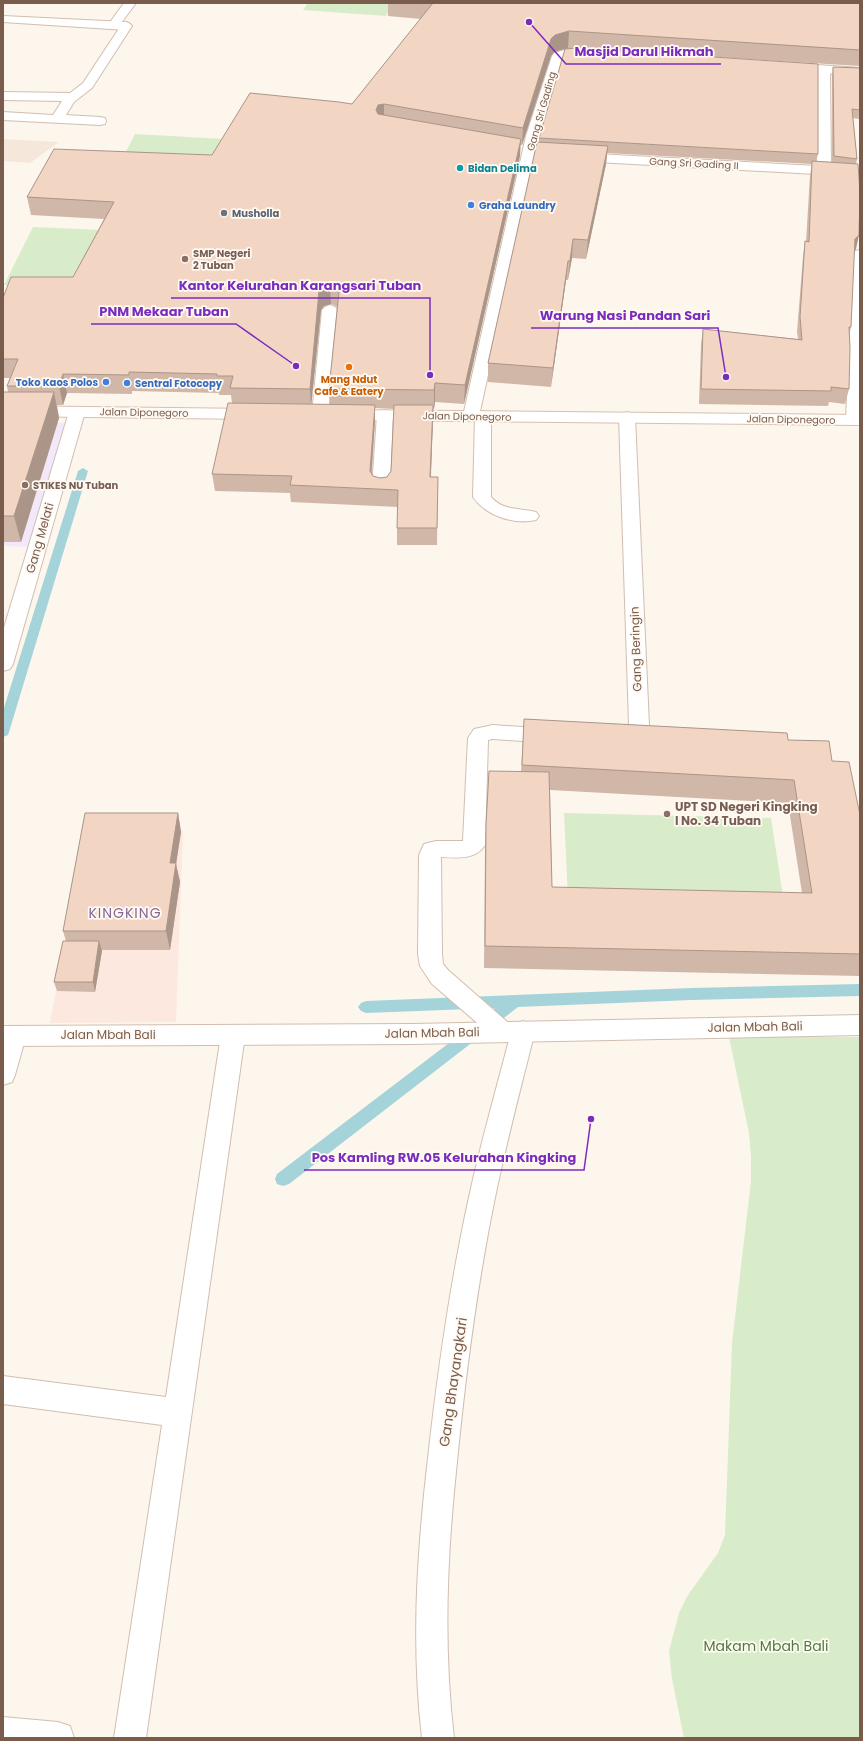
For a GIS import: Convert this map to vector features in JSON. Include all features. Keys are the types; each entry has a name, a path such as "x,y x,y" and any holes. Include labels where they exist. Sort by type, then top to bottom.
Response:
{"street":[{"path":"57,119 69,100 88,85 120,26 130,3"},
{"path":"3,19 120,26"},
{"name":"Gang Sri Gading","path":"530,516 502,513 487,504 482,497 477,416 529,153 550,78 558,56 571,53 605,55"},
{"path":"777,66 860,72"},
{"path":"824,70 824,170"},
{"path":"3,96 74,97"},
{"path":"3,116 100,121"},
{"path":"515,150 544,155"},
{"name":"Gang Sri Gading II","path":"568,156 824,170 860,174"},
{"path":"857,420 860,254"},
{"name":"Jalan Diponegoro","path":"330,310 312,414 857,420"},
{"name":"Jalan Diponegoro","path":"3,411 273,414"},
{"name":"Gang Melati","path":"3,664 77,412"},
{"path":"381,488 385,415"},
{"name":"Gang Beringin","path":"603,739 631,739 638,731 639,725 627,418"},
{"path":"513,1032 450,986 435,971 430,961 430,855 432,850 436,849 465,849 471,848 474,845 478,738 484,733 494,732 572,737"},
{"name":"Jalan Mbah Bali","path":"8,1036 413,1034 860,1025"},
{"name":"Gang Bhayangkari","path":"438,1738 432,1682 430,1640 435,1521 449,1396 470,1262 513,1032"},
{"path":"130,1738 233,1035"},
{"path":"3,1076 8,1036"},
{"path":"3,1390 178,1413"},
{"path":"3,1733 58,1738"}],"shaded area":[{"path":"3,139 59,142 30,163 3,161"},
{"name":"STIKES NU Tuban","path":"3,422 67,423 29,547 3,546"},
{"path":"87,830 183,831 176,1022 50,1023"}],"green space":[{"path":"308,3 392,3 386,16 303,10"},
{"path":"135,134 262,141 248,174 118,167"},
{"path":"33,227 102,230 75,288 4,285"},
{"path":"564,813 771,818 784,903 568,898"},
{"name":"Makam Mbah Bali","path":"729,1037 860,1037 860,1738 684,1738 672,1679 669,1651 679,1613 688,1595 718,1553 725,1535 732,1343 751,1181 749,1133"}],"building":[{"path":"433,3 860,3 860,50 569,31 555,35 551,39 523,128 384,104 378,105 376,110 378,114 521,139 465,385 435,383 434,390 329,389 339,292 335,287 330,285 323,287 319,291 310,389 230,388 233,376 217,376 217,374 129,372 129,375 63,374 59,386 7,386 18,359 3,359 3,298 11,277 73,277 114,202 27,197 54,149 212,155 250,93 352,104"},
{"path":"578,48 818,64 818,154 539,138 565,49"},
{"path":"833,67 860,68 860,110 852,109 857,159 834,156"},
{"path":"537,142 608,146 588,240 573,239 570,261 568,261 553,368 488,363"},
{"path":"812,161 858,164 860,193 859,235 855,239 851,327 849,327 849,389 831,387 831,391 701,389 703,329 802,340 800,317 805,241 809,242"},
{"path":"3,392 54,392 14,516 3,516"},
{"path":"228,403 375,405 370,471 373,476 380,478 387,477 391,471 394,405 433,405 430,477 438,477 437,528 397,528 398,490 290,485 292,476 212,474"},
{"path":"524,719 787,733 788,740 829,741 832,761 849,762 860,815 860,954 485,946 486,824 489,771 549,772 552,887 812,893 794,780 522,765"},
{"path":"85,813 178,813 170,863 176,863 166,931 63,931"},
{"path":"63,941 99,941 93,982 54,982"}],"waterway":[{"path":"3,732 83,471"},
{"path":"515,1001 691,994 860,990"},
{"path":"283,1179 515,1001"},
{"path":"366,1007 515,1001"}],"place":[{"name":"Masjid Darul Hikmah","path":"529,22"},
{"name":"Bidan Delima","path":"460,168"},
{"name":"Graha Laundry","path":"471,205"},
{"name":"Musholla","path":"224,213"},
{"name":"SMP Negeri 2 Tuban","path":"185,259"},
{"name":"PNM Mekaar Tuban","path":"296,366"},
{"name":"Mang Ndut Cafe & Eatery","path":"349,367"},
{"name":"Kantor Kelurahan Karangsari Tuban","path":"430,375"},
{"name":"Warung Nasi Pandan Sari","path":"726,377"},
{"name":"Toko Kaos Polos","path":"106,382"},
{"name":"Sentral Fotocopy","path":"127,383"},
{"name":"STIKES NU Tuban","path":"25,485"},
{"name":"UPT SD Negeri Kingking I No. 34 Tuban","path":"667,814"},
{"name":"Pos Kamling RW.05 Kelurahan Kingking","path":"591,1119"}],"district":[{"name":"KINGKING","path":"125,913"}]}
